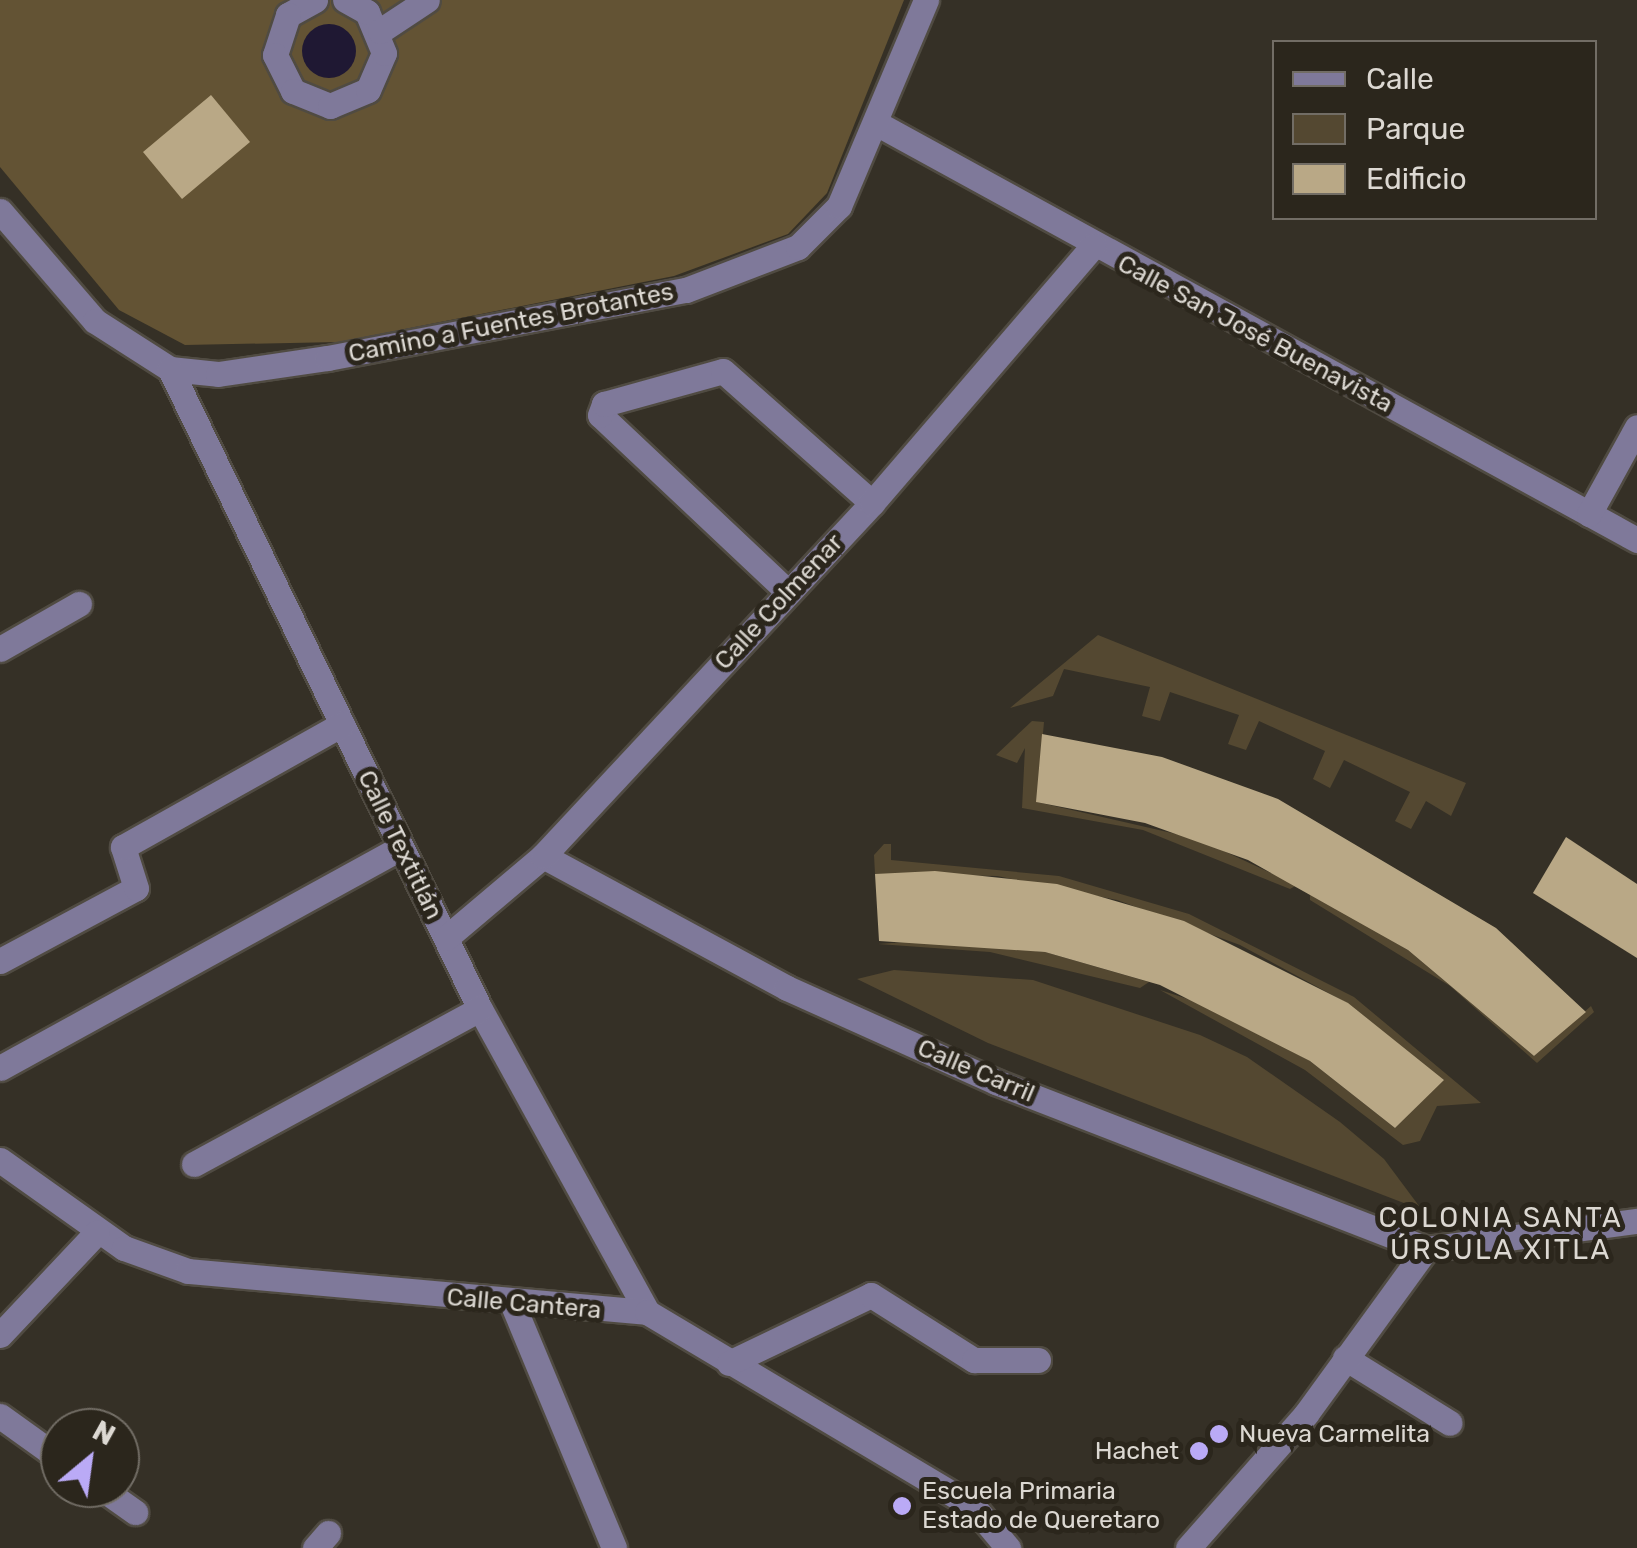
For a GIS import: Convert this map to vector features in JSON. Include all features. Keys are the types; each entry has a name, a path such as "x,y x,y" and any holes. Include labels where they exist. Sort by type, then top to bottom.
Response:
{"street":[{"path":"315,0 288,15 275,54 292,91 310,102 350,102 368,90 384,53 380,31 345,0"},
{"path":"380,31 427,0"},
{"name":"Camino a Fuentes Brotantes","path":"0,211 95,320 170,368 218,374 328,358 686,290 798,247 839,206 926,0"},
{"name":"Calle San José Buenavista","path":"876,123 1094,246 1637,540"},
{"name":"Calle Colmenar","path":"446,938 543,856 872,503 1094,246"},
{"name":"Calle Textitlán","path":"170,368 480,1009 647,1312"},
{"path":"788,592 600,415 604,404 723,371 872,503"},
{"path":"1588,514 1637,427"},
{"path":"0,649 79,604"},
{"path":"0,961 136,888 123,847 342,724"},
{"path":"0,1068 400,848"},
{"name":"Calle Carril","path":"543,856 787,988 996,1082 1426,1249"},
{"path":"194,1164 480,1009"},
{"name":"Calle Cantera","path":"0,1160 97,1232 188,1271 513,1305 647,1312 973,1506 1008,1548"},
{"path":"1188,1548 1345,1358 1426,1249 1637,1221"},
{"path":"0,1335 97,1232"},
{"path":"729,1363 871,1295 974,1360 1038,1360"},
{"path":"513,1305 614,1548"},
{"path":"1345,1358 1450,1422"},
{"path":"0,1416 40,1445"},
{"path":"129,1508 135,1512"}],"green space":[{"path":"1098,635 1466,783 1451,816 1426,801 1411,829 1395,821 1410,792 1344,760 1330,788 1313,779 1325,751 1259,721 1246,750 1228,744 1239,715 1170,692 1160,721 1142,716 1150,687 1064,669 1053,696 1010,708"},
{"path":"1032,721 1044,722 1037,802 1198,839 1297,885 1290,889 1143,830 1022,808 1025,748 1017,763 996,755"},
{"path":"884,844 891,844 891,860 1059,876 1189,914 1354,997 1481,1103 1437,1106 1420,1141 1403,1145 1305,1070 1160,990 1210,1006 1310,1061 1395,1128 1443,1080 1347,1003 1240,945 1117,900 997,876 875,874 874,855"},
{"path":"1310,892 1408,950 1534,1056 1591,1006 1594,1012 1537,1063 1450,986 1310,900"},
{"path":"932,940 1045,952 1149,982 1140,988 990,952 878,944"},
{"path":"894,970 1033,980 1200,1035 1247,1057 1340,1122 1384,1159 1422,1210 988,1043 857,979"}],"shaded area":[{"path":"0,0 904,0 827,193 788,234 674,276 339,342 185,345 119,310 0,167"},
{"path":"329,24 348,32 356,51 348,70 329,78 310,70 302,51 310,32"}],"building":[{"path":"211,95 250,142 182,199 143,152"},
{"path":"1042,734 1162,757 1278,799 1496,928 1586,1012 1534,1056 1408,950 1248,860 1145,823 1036,802"},
{"path":"1566,837 1637,884 1637,958 1533,893"},
{"path":"935,871 1057,884 1184,921 1348,1003 1444,1080 1395,1128 1310,1061 1160,985 1045,952 879,941 875,874"}],"place":[{"name":"Nueva Carmelita","path":"1219,1434"},
{"name":"Hachet","path":"1199,1451"},
{"name":"Escuela Primaria Estado de Queretaro","path":"902,1506"}],"district":[{"name":"COLONIA SANTA ÚRSULA XITLA","path":"1501,1234"}]}
